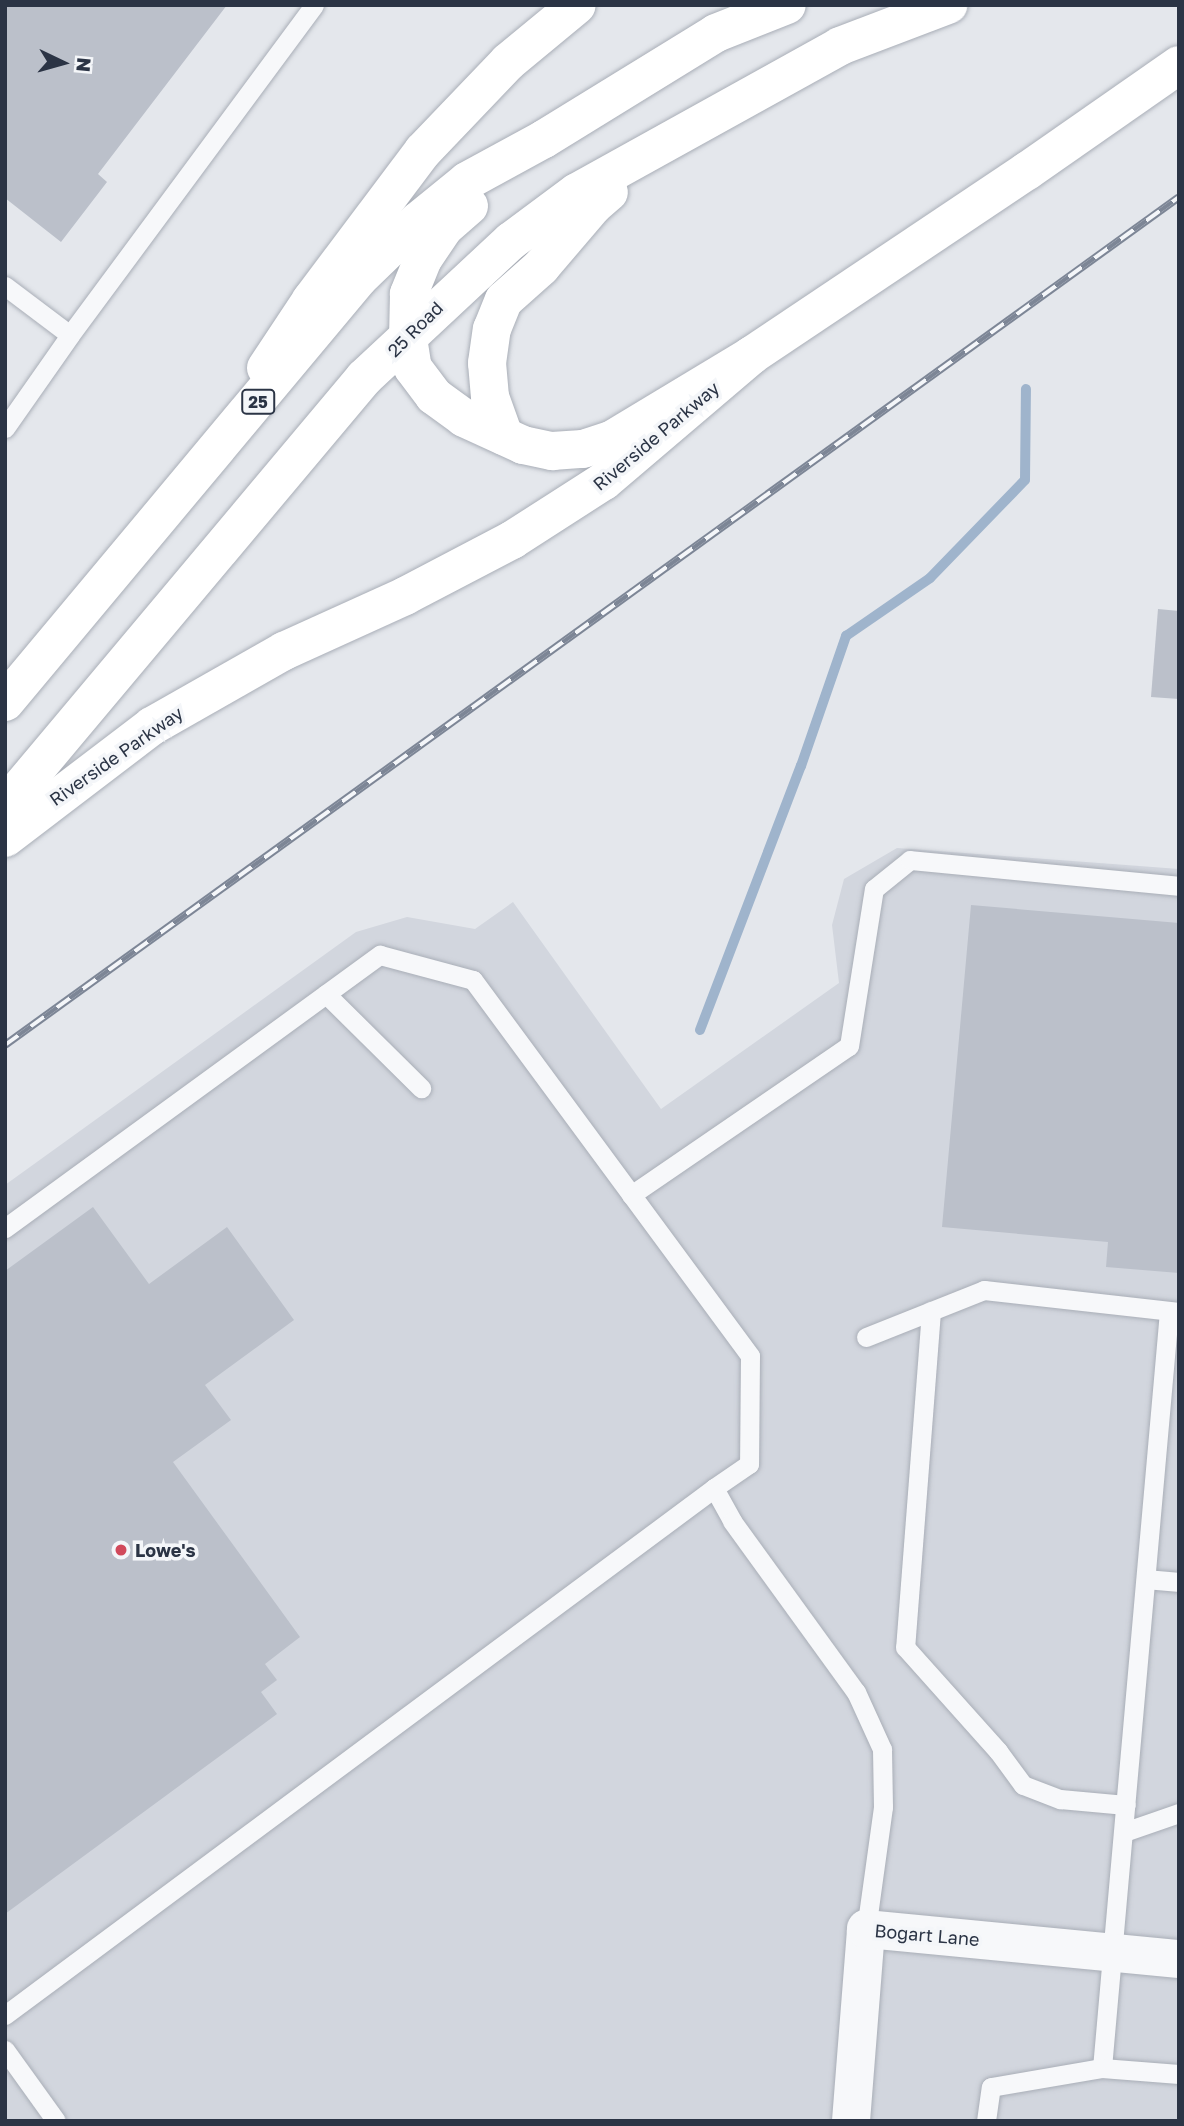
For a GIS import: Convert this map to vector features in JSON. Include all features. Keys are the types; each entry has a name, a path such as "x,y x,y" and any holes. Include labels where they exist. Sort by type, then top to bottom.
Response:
{"main road":[{"path":"185,490 311,300 423,151 508,62 577,5"},
{"name":"25","path":"5,702 185,490 359,278 418,221 467,181 544,139 716,33 787,5"},
{"name":"25 Road","path":"5,806 364,378 408,338 447,297 511,241 578,192 840,46 948,5"},
{"name":"Riverside Parkway","path":"5,838 118,751 195,701 284,651 405,596 512,540 604,481 752,355 1027,172 1179,65"},
{"path":"504,436 490,397 487,363 492,329 504,300 541,267 593,206 675,136"},
{"path":"544,139 444,228 423,259 410,295 408,338 413,368 434,396 464,418 523,445 552,451 583,449 612,439 752,355"}],"street":[{"name":"Bogart Lane","path":"851,2121 866,1929 1179,1959"}],"lane":[{"path":"5,428 70,335 314,5"},
{"path":"5,286 70,335"},
{"path":"631,1195 849,1046 874,889 910,860 1179,886"},
{"path":"5,1228 380,955 473,980 750,1356 749,1464 5,2015"},
{"path":"326,994 421,1088"},
{"path":"866,1337 984,1290 1174,1312 1146,1579 1102,2068"},
{"path":"931,1311 905,1647 998,1751 1023,1785 1060,1799 1126,1805"},
{"path":"714,1489 732,1521 856,1692 882,1749 883,1807 866,1929"},
{"path":"1146,1579 1179,1582"},
{"path":"1124,1832 1179,1813"},
{"path":"5,2050 56,2121"},
{"path":"986,2121 991,2087 1102,2068 1179,2074"}],"shaded area":[{"path":"897,848 1179,869 1179,2121 5,2121 5,1185 356,932 407,917 475,929 513,902 661,1109 839,983 832,925 844,879"}],"building":[{"path":"5,5 227,5 98,174 107,182 61,242 5,198"},
{"path":"1158,609 1179,611 1179,699 1151,697"},
{"path":"971,905 1179,923 1179,1273 1106,1267 1108,1242 942,1227"},
{"name":"Lowe's","path":"93,1207 149,1284 227,1227 294,1320 205,1385 231,1420 173,1462 300,1637 265,1664 277,1680 261,1692 277,1714 5,1914 5,1271"}],"waterway":[{"path":"700,1030 801,766 846,636 930,578 1025,480 1026,389"}],"railway":[{"path":"5,1045 1179,197"}],"place":[{"name":"Lowe's","path":"121,1550"}]}
